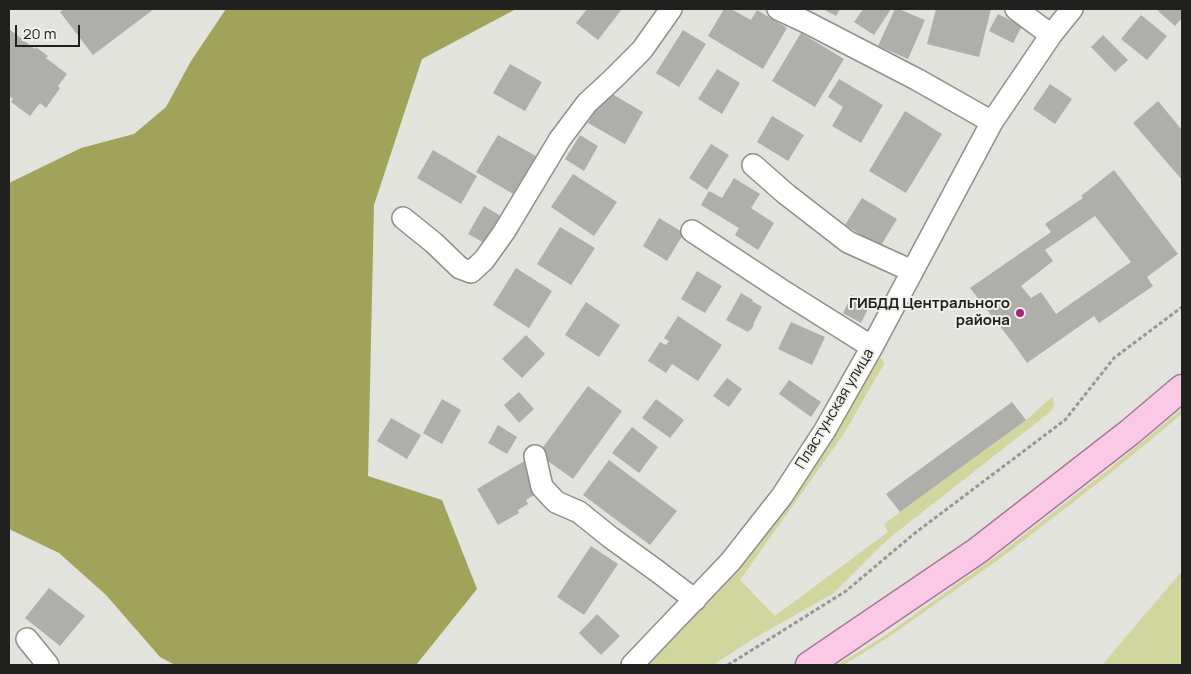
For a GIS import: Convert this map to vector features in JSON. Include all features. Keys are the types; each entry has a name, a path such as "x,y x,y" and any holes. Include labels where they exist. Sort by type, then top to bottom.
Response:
{"main road":[{"path":"809,665 977,551 1130,432 1182,388"}],"street":[{"path":"402,218 434,243 460,268 471,272 484,260 499,239 560,139 587,103 642,50 671,9"},
{"path":"778,9 918,80 992,122"},
{"path":"1016,9 1051,35"},
{"name":"Пластунская улица","path":"632,665 731,561 782,496 826,430 992,122 1051,35 1072,9"},
{"path":"752,165 848,242 912,271"},
{"path":"692,231 872,347"},
{"path":"535,456 542,487 556,502 578,512 695,600"},
{"path":"27,639 48,665"}],"path":[{"path":"728,665 846,591 915,533 1065,420 1114,358 1182,307"}],"green space":[{"path":"226,9 516,9 422,59 374,205 368,476 442,500 477,589 416,665 175,665 160,657 106,595 59,553 9,529 9,183 81,148 134,134 166,107 191,61"},
{"path":"879,357 883,360 884,364 843,435 740,580 775,616 888,532 884,524 1026,420 1053,396 1054,405 1050,412 888,539 834,593 753,639 713,665 643,665"},
{"path":"1182,409 1182,414 1112,472 1005,555 887,638 844,665 837,665 886,635 1002,552 1109,469"},
{"path":"1182,571 1182,665 1102,665"}],"building":[{"path":"64,9 154,9 93,55 60,12"},
{"path":"587,9 622,9 598,40 576,23"},
{"path":"724,9 731,9 751,20 757,10 787,28 763,69 708,36"},
{"path":"823,9 840,9 836,16"},
{"path":"863,9 891,9 874,35 854,22"},
{"path":"895,9 925,20 908,59 878,46"},
{"path":"936,9 991,9 979,57 927,44"},
{"path":"1160,9 1182,9 1182,18 1175,26 1158,11"},
{"path":"998,14 1022,26 1013,43 989,31"},
{"path":"1141,15 1167,36 1147,60 1121,39"},
{"path":"9,29 35,49 36,47 48,56 46,58 67,74 46,108 40,103 30,116 11,102 13,99 9,96"},
{"path":"683,30 706,44 679,87 656,73"},
{"path":"801,33 844,59 815,107 772,81"},
{"path":"1103,35 1128,60 1115,72 1091,47"},
{"path":"510,64 542,82 525,111 493,93"},
{"path":"717,69 740,83 722,114 698,99"},
{"path":"839,79 883,105 861,143 832,126 843,107 828,97"},
{"path":"1050,84 1072,99 1055,124 1033,109"},
{"path":"607,91 643,112 625,144 588,123"},
{"path":"1158,101 1182,130 1182,180 1133,123"},
{"path":"905,111 942,134 906,193 869,171"},
{"path":"772,116 804,135 788,161 757,142"},
{"path":"498,135 536,156 513,194 476,172"},
{"path":"580,135 598,146 584,171 565,159"},
{"path":"711,144 729,155 707,190 689,178"},
{"path":"433,150 477,176 461,204 417,178"},
{"path":"1114,170 1178,254 1147,277 1153,286 1099,323 1094,316 1027,363 970,288 1051,232 1045,224 1083,198 1081,196","holes":["1095,216 1131,262 1056,314 1041,292 1031,298 1021,286 1053,261 1045,250"]},
{"path":"573,174 617,202 594,236 551,207"},
{"path":"734,178 760,194 751,208 774,223 758,250 735,235 739,228 701,205 709,191 722,198"},
{"path":"862,198 897,219 880,247 845,225"},
{"path":"484,206 504,218 488,245 468,234"},
{"path":"659,218 684,233 667,261 643,246"},
{"path":"560,227 595,248 571,285 537,264"},
{"path":"516,268 552,291 529,328 493,305"},
{"path":"697,271 722,286 705,313 681,299"},
{"path":"741,293 762,307 754,325 748,332 726,320"},
{"path":"852,295 870,305 861,323 843,313"},
{"path":"586,302 620,325 599,357 565,335"},
{"path":"678,316 722,345 698,381 672,364 666,373 648,361 660,342 666,345 669,341 664,338"},
{"path":"791,322 825,337 812,365 778,349"},
{"path":"526,335 545,354 522,378 502,359"},
{"path":"727,378 742,389 729,407 713,396"},
{"path":"789,380 821,402 811,417 779,394"},
{"path":"588,386 622,411 573,479 538,454"},
{"path":"519,392 534,409 519,423 504,405"},
{"path":"442,399 461,410 442,444 423,433"},
{"path":"656,399 684,420 670,438 642,418"},
{"path":"1012,402 1026,420 900,512 886,494"},
{"path":"391,418 421,435 407,459 377,441"},
{"path":"498,425 517,437 507,454 488,443"},
{"path":"632,427 658,447 639,473 612,453"},
{"path":"526,460 541,491 526,500 528,504 518,510 519,513 498,525 477,489"},
{"path":"609,460 677,511 650,545 583,495"},
{"path":"591,546 618,564 584,615 557,597"},
{"path":"49,588 85,616 60,646 25,618"},
{"path":"597,614 620,636 601,655 579,633"}],"place":[{"name":"ГИБДД Центрального района","path":"1020,313"}]}
